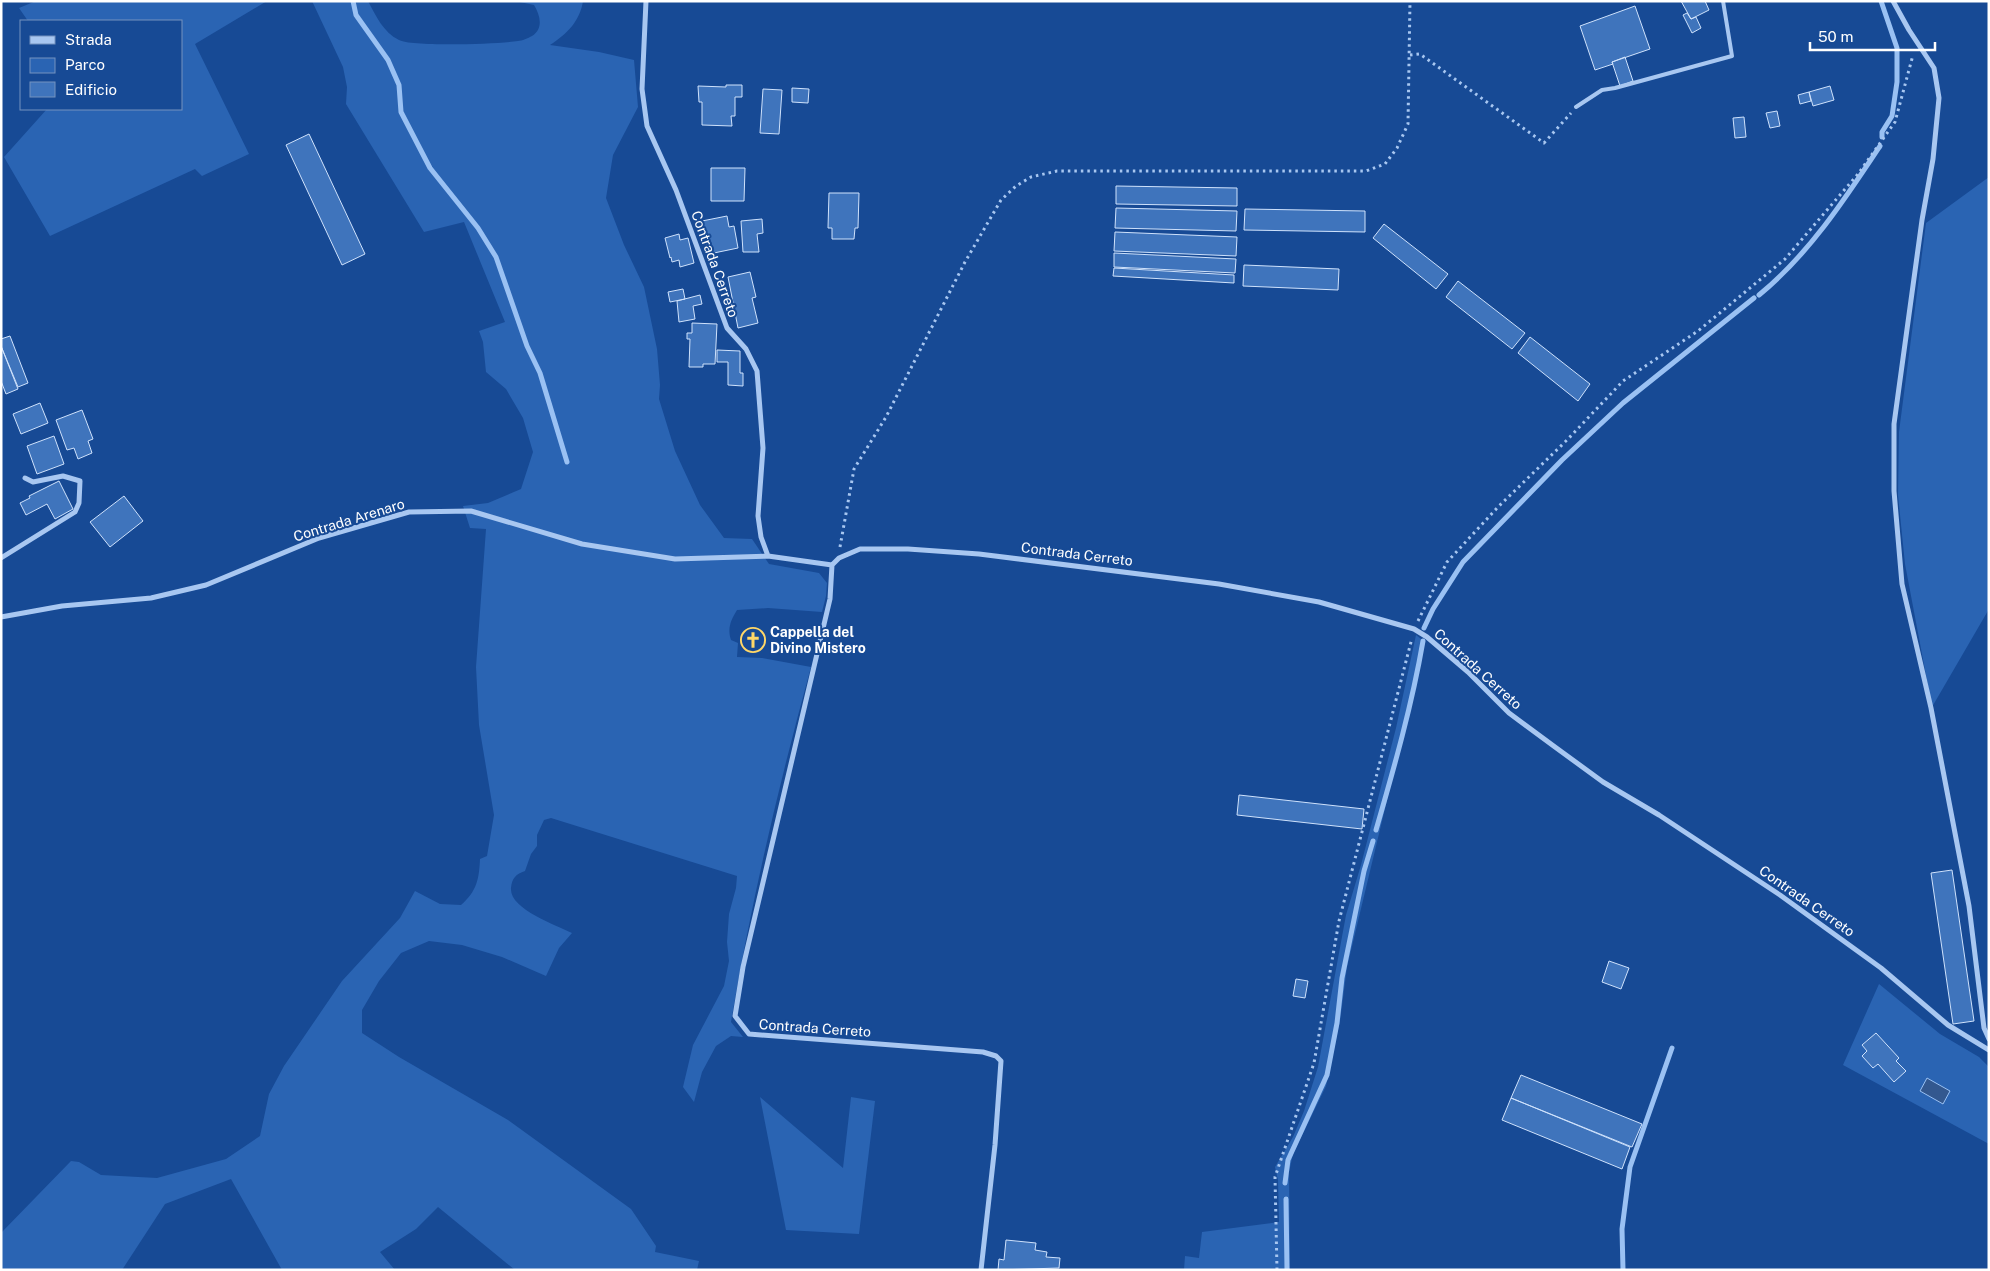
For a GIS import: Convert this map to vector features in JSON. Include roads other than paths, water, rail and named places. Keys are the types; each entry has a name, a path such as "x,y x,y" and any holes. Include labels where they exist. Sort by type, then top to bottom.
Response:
{"street":[{"name":"Contrada Cerreto","path":"646,1 642,89 647,126 676,190 727,328 746,349 757,371 764,448 758,516 761,538 768,556"},
{"path":"1893,1 1934,68 1939,98 1933,159 1894,424 1894,492 1902,584 1931,708 1967,896 1984,1028 1989,1039"},
{"path":"1,558 75,512 79,503 80,481 63,476 33,482 25,478"},
{"name":"Contrada Arenaro","path":"1,617 62,606 151,598 206,584 319,538 409,512 471,511 582,544 675,559 768,556"},
{"name":"Contrada Cerreto","path":"982,1270 995,1145 1001,1061 996,1056 983,1052 749,1034 735,1016 743,967 830,599 832,565 839,558 860,549 908,549 979,554 1219,584 1318,602 1414,629 1427,637 1468,672 1509,713 1555,747 1603,782 1658,815 1780,895 1881,968 1948,1025 1989,1050"},
{"path":"768,556 832,565"}],"lane":[{"path":"1576,107 1602,90 1732,56 1723,1"}],"waterway":[{"path":"353,1 356,15 388,60 399,85 401,112 430,168 478,228 496,257 527,346 540,373 567,462"},
{"path":"1881,1 1897,48 1897,82 1892,116 1882,132 1882,137"},
{"path":"1759,295 1810,244 1840,206 1880,146"},
{"path":"1424,628 1433,609 1463,562 1562,460 1623,403 1754,298"},
{"path":"1376,830 1408,713 1423,641"},
{"path":"1285,1183 1288,1160 1327,1075 1337,1023 1342,978 1364,871 1373,841"},
{"path":"1623,1270 1622,1229 1630,1167 1672,1048"},
{"path":"1286,1199 1287,1270"}],"place":[{"name":"Cappella del Divino Mistero","path":"753,640"}]}
